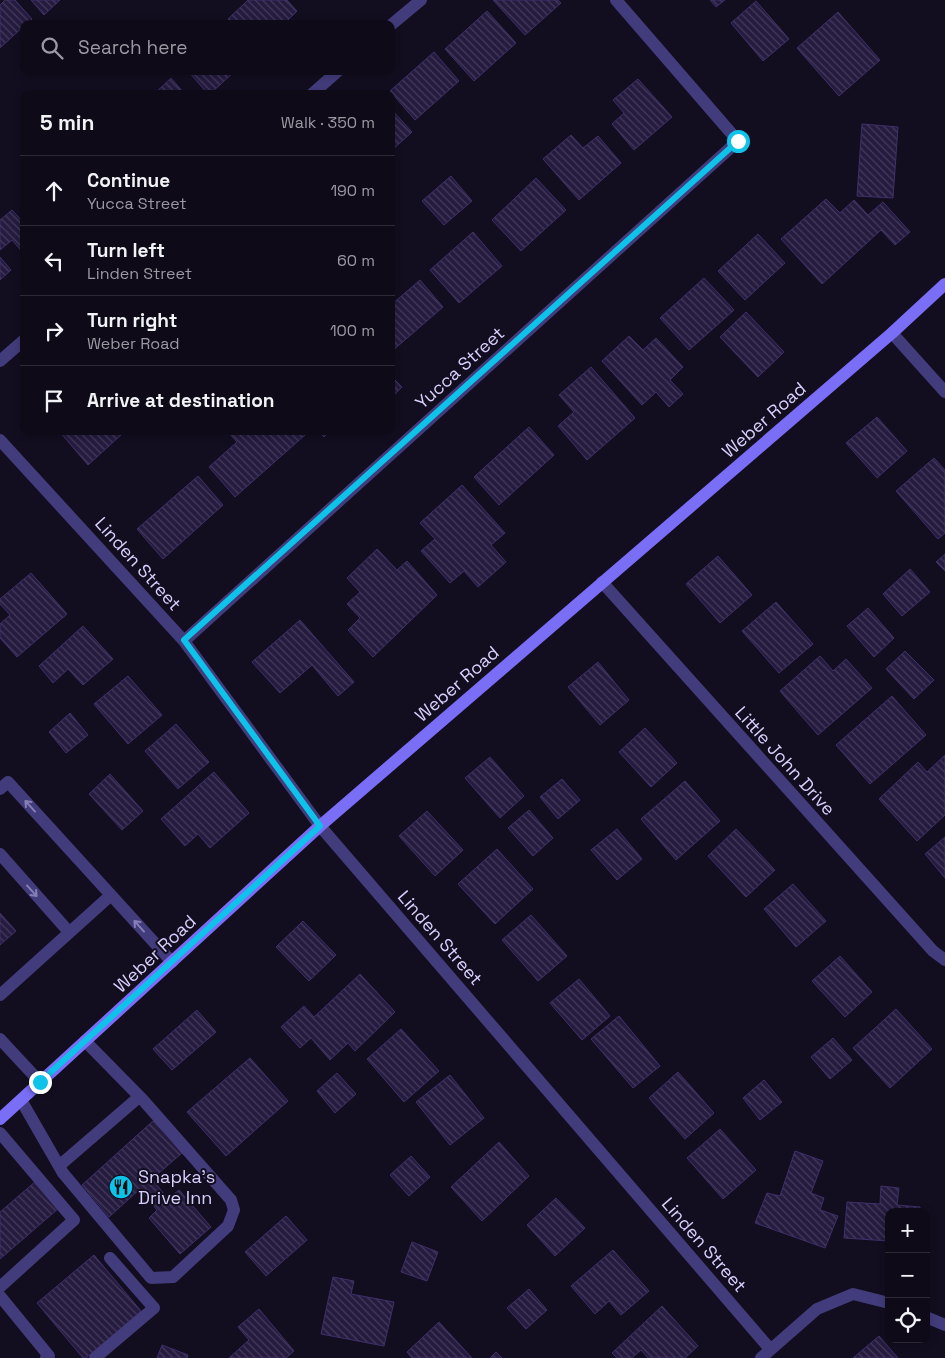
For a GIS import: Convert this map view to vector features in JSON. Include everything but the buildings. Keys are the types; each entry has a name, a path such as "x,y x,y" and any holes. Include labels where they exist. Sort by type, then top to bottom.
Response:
{"main road":[{"name":"Weber Road","path":"0,1119 320,826 892,333 945,284"}],"street":[{"path":"395,23 421,0"},
{"name":"Yucca Street","path":"184,640 738,141 616,0"},
{"path":"317,90 333,75"},
{"path":"892,333 945,392"},
{"path":"0,361 20,344"},
{"name":"Linden Street","path":"0,440 184,640 320,826 766,1354 817,1309 854,1294 885,1302"},
{"name":"Little John Drive","path":"602,582 932,951 945,960"},
{"path":"0,789 8,782 172,962"},
{"path":"0,854 69,932"},
{"path":"0,995 111,895"},
{"path":"0,1039 40,1082"},
{"path":"21,1100 63,1173 151,1278 173,1277 228,1226 234,1210 231,1200 139,1096 86,1041"},
{"path":"59,1166 139,1096"},
{"path":"0,1134 74,1220 0,1287"},
{"path":"95,1358 154,1308 110,1258"},
{"path":"0,1296 48,1357"},
{"path":"930,1319 945,1325"}],"place":[{"name":"Snapka's Drive Inn","path":"121,1187"}],"route":[{"path":"40,1082 320,826 184,640 738,141"}]}
